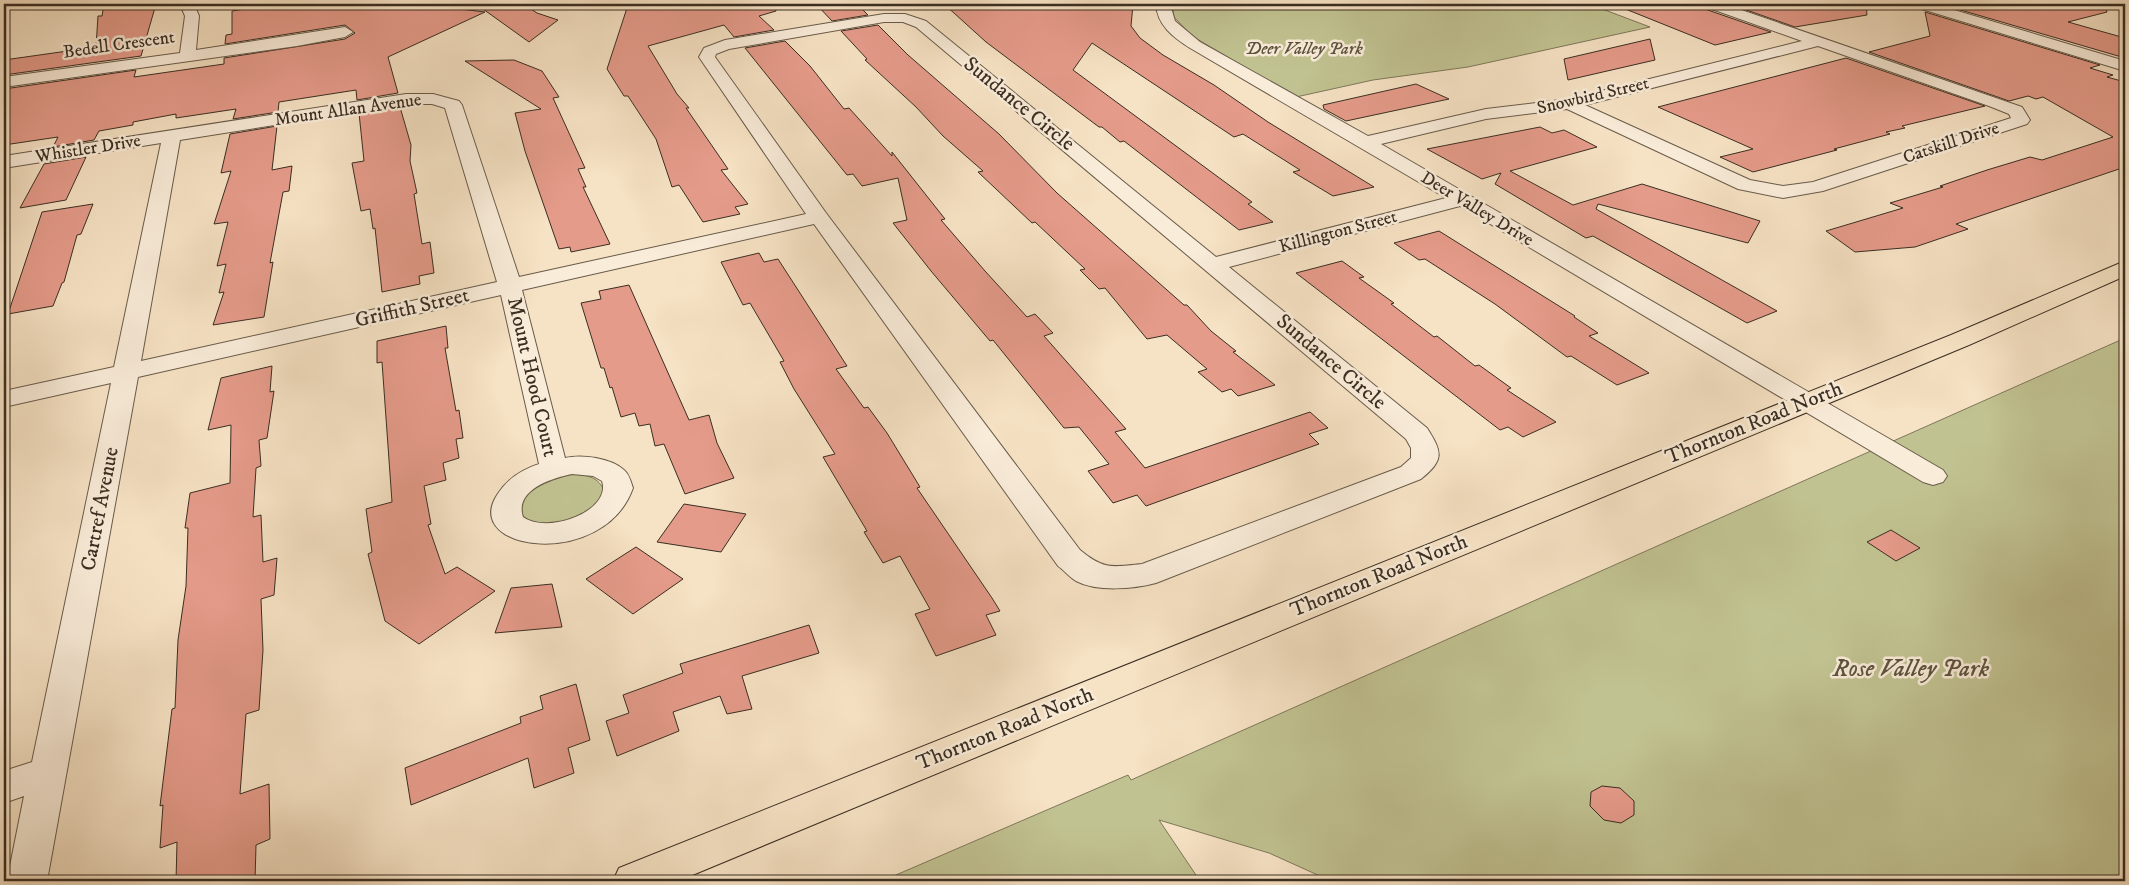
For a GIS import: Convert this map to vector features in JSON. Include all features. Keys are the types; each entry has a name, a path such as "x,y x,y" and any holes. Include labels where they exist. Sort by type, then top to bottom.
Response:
{"main road":[{"name":"Thornton Road North","path":"633,881 1960,340 2125,268"}],"street":[{"name":"Bedell Crescent","path":"4,82 188,56 192,16 187,4"},
{"name":"Deer Valley Drive","path":"1164,4 1165,18 1175,31 1195,45 1365,142 1932,476"},
{"name":"Catskill Drive","path":"1569,104 1744,184 1783,192 1816,187 2021,120 2016,111 1995,102 1710,4"},
{"path":"1920,4 2125,66"},
{"name":"Sundance Circle","path":"884,18 905,18 921,24 1214,264 1417,434 1425,448 1425,461 1411,473 1145,575 1117,578 1087,573 1069,558 819,216 710,62 708,54 717,48 734,43 884,18"},
{"path":"188,56 297,41 345,32"},
{"name":"Snowbird Street","path":"1365,142 1477,116 1569,104 1819,41"},
{"name":"Mount Allan Avenue","path":"172,136 406,99 433,99 453,105 510,286"},
{"name":"Whistler Drive","path":"4,162 172,136"},
{"name":"Cartref Avenue","path":"26,881 49,772 172,136"},
{"name":"Killington Street","path":"1214,264 1461,200"},
{"name":"Griffith Street","path":"4,399 819,216"},
{"name":"Mount Hood Court","path":"510,286 554,468"},
{"path":"4,787 49,772"}],"green space":[{"name":"Deer Valley Park","path":"1172,4 1253,6 1257,4 1589,4 1650,27 1468,67 1373,80 1296,97 1192,36 1174,17"},
{"name":"Rose Valley Park","path":"2125,338 2125,881 1331,881 1269,853 1159,820 1200,881 882,881 1128,775 1131,780"},
{"path":"573,474 592,478 602,486 604,491 596,507 580,517 551,525 541,525 526,519 521,510 521,502 526,495 545,483"}],"building":[{"path":"104,4 156,4 141,56 4,75 4,60 96,47 98,16 102,16"},
{"path":"250,4 338,4 339,7 366,4 419,4 485,12 388,57 398,93 357,100 356,90 279,102 278,112 233,119 236,109 176,118 176,114 99,131 94,140 53,147 58,137 4,145 4,89 136,70 134,77 224,64 224,58 345,39 355,33 345,25 225,44 226,35 232,34 232,11 251,8"},
{"path":"476,4 523,4 537,13 558,20 529,42"},
{"path":"634,4 775,4 776,11 759,16 774,30 734,37 724,25 648,46 677,94 689,108 686,108 728,169 721,170 748,204 735,207 740,214 703,222 679,185 672,187 656,139 628,96 624,96 607,69 627,8 636,7"},
{"path":"816,4 857,4 868,15 832,21"},
{"path":"944,4 1133,4 1131,26 1140,38 1163,55 1214,85 1268,122 1374,187 1333,196 1293,172 1300,170 1243,134 1234,137 1092,43 1073,70 1252,202 1248,204 1273,222 1239,230 1124,141 1120,142 1102,127 1099,127 986,42"},
{"path":"1613,4 1702,4 1705,9 1771,32 1715,45"},
{"path":"1729,4 1866,4 1867,15 1795,27"},
{"path":"1940,4 2105,4 2107,12 2068,22 2125,38 2125,58"},
{"path":"1925,12 2100,65 2090,68 2113,75 2107,77 2125,82 2125,167 1956,224 1968,229 1915,247 1855,252 1826,231 1903,208 1890,203 1943,187 1940,186 1987,170 2030,157 2042,160 2113,137 2043,97 2036,99 2028,96 2009,101 1869,52 1930,36"},
{"path":"878,25 908,55 999,134 1057,193 1184,305 1187,305 1211,331 1236,351 1233,352 1275,385 1238,396 1231,389 1222,392 1198,372 1207,369 1167,335 1147,339 1105,288 1099,289 1080,270 1085,269 1035,222 1032,223 978,172 983,171 943,136 916,107 865,60 867,59 841,31"},
{"path":"1650,39 1655,60 1568,80 1564,59"},
{"path":"785,41 810,66 844,109 849,108 892,156 892,152 945,219 941,220 1027,317 1035,314 1053,333 1044,336 1126,429 1115,432 1145,468 1310,412 1328,428 1309,434 1319,444 1146,506 1137,495 1113,503 1088,471 1109,464 1079,427 1064,428 993,340 990,341 893,223 907,220 898,178 862,186 853,174 847,175 745,48"},
{"path":"1846,58 1985,106 1902,126 1905,128 1886,132 1890,134 1753,172 1720,157 1753,149 1658,107"},
{"path":"514,60 542,71 559,97 553,98 585,168 578,169 586,187 583,187 610,244 571,252 570,247 559,249 525,151 515,113 541,109 465,61"},
{"path":"1416,84 1449,99 1346,121 1324,109 1323,105"},
{"path":"400,107 411,145 410,161 417,193 414,194 422,244 430,242 434,273 419,276 420,284 382,292 375,228 373,229 370,209 361,211 352,163 364,161 359,113"},
{"path":"277,126 272,170 292,166 289,191 283,192 270,263 273,262 264,317 213,325 224,292 219,293 226,264 217,266 228,222 214,224 231,171 221,173 230,134"},
{"path":"1540,127 1552,133 1564,130 1597,147 1510,171 1573,205 1642,184 1760,221 1748,243 1598,204 1596,209 1777,311 1747,323 1593,236 1586,238 1495,184 1501,173 1482,179 1427,149"},
{"path":"86,157 66,200 20,208 44,164"},
{"path":"93,204 81,234 77,235 64,282 53,306 8,314 42,212"},
{"path":"1439,231 1575,316 1598,333 1589,336 1649,373 1617,385 1571,356 1567,357 1495,304 1425,259 1419,260 1394,243"},
{"path":"759,253 764,262 778,259 847,366 836,369 864,408 868,407 887,433 920,487 917,488 992,598 1000,611 986,615 996,635 936,656 915,614 930,609 900,556 883,563 864,532 867,531 823,457 835,454 794,389 780,362 784,361 750,303 743,305 721,262"},
{"path":"1342,261 1364,277 1359,278 1394,303 1391,304 1434,337 1437,336 1475,366 1479,365 1511,388 1507,390 1556,422 1523,437 1508,427 1500,430 1296,273"},
{"path":"629,285 689,420 709,415 717,443 734,478 685,494 664,444 655,446 650,424 639,426 635,413 621,417 612,387 610,388 604,368 601,368 581,303 601,299 599,291"},
{"path":"446,326 448,348 445,348 456,411 459,410 463,438 456,439 459,458 443,463 446,480 424,486 431,524 428,525 445,574 457,567 495,591 419,644 385,621 368,554 372,552 366,509 392,502 382,362 377,363 377,341"},
{"path":"272,366 270,392 274,391 267,438 259,440 261,466 256,468 253,517 261,515 263,562 277,558 274,595 261,599 263,650 259,710 246,714 240,794 269,784 270,839 256,845 255,881 176,881 177,842 160,848 163,805 160,806 172,709 175,708 178,640 186,586 188,528 185,528 190,493 230,483 231,425 208,430 221,378"},
{"path":"684,504 746,514 721,552 657,542"},
{"path":"1891,530 1920,548 1896,561 1867,542"},
{"path":"636,547 683,579 633,614 586,579"},
{"path":"552,584 562,627 495,633 511,588"},
{"path":"809,625 819,653 742,676 752,709 727,714 720,696 673,712 679,731 617,756 606,721 629,713 623,695 683,673 680,664"},
{"path":"576,684 590,740 568,748 574,773 534,788 528,758 411,805 405,768 521,723 520,717 543,709 540,696"},
{"path":"1602,786 1620,788 1634,801 1634,815 1621,823 1604,820 1590,806 1591,792"}]}
